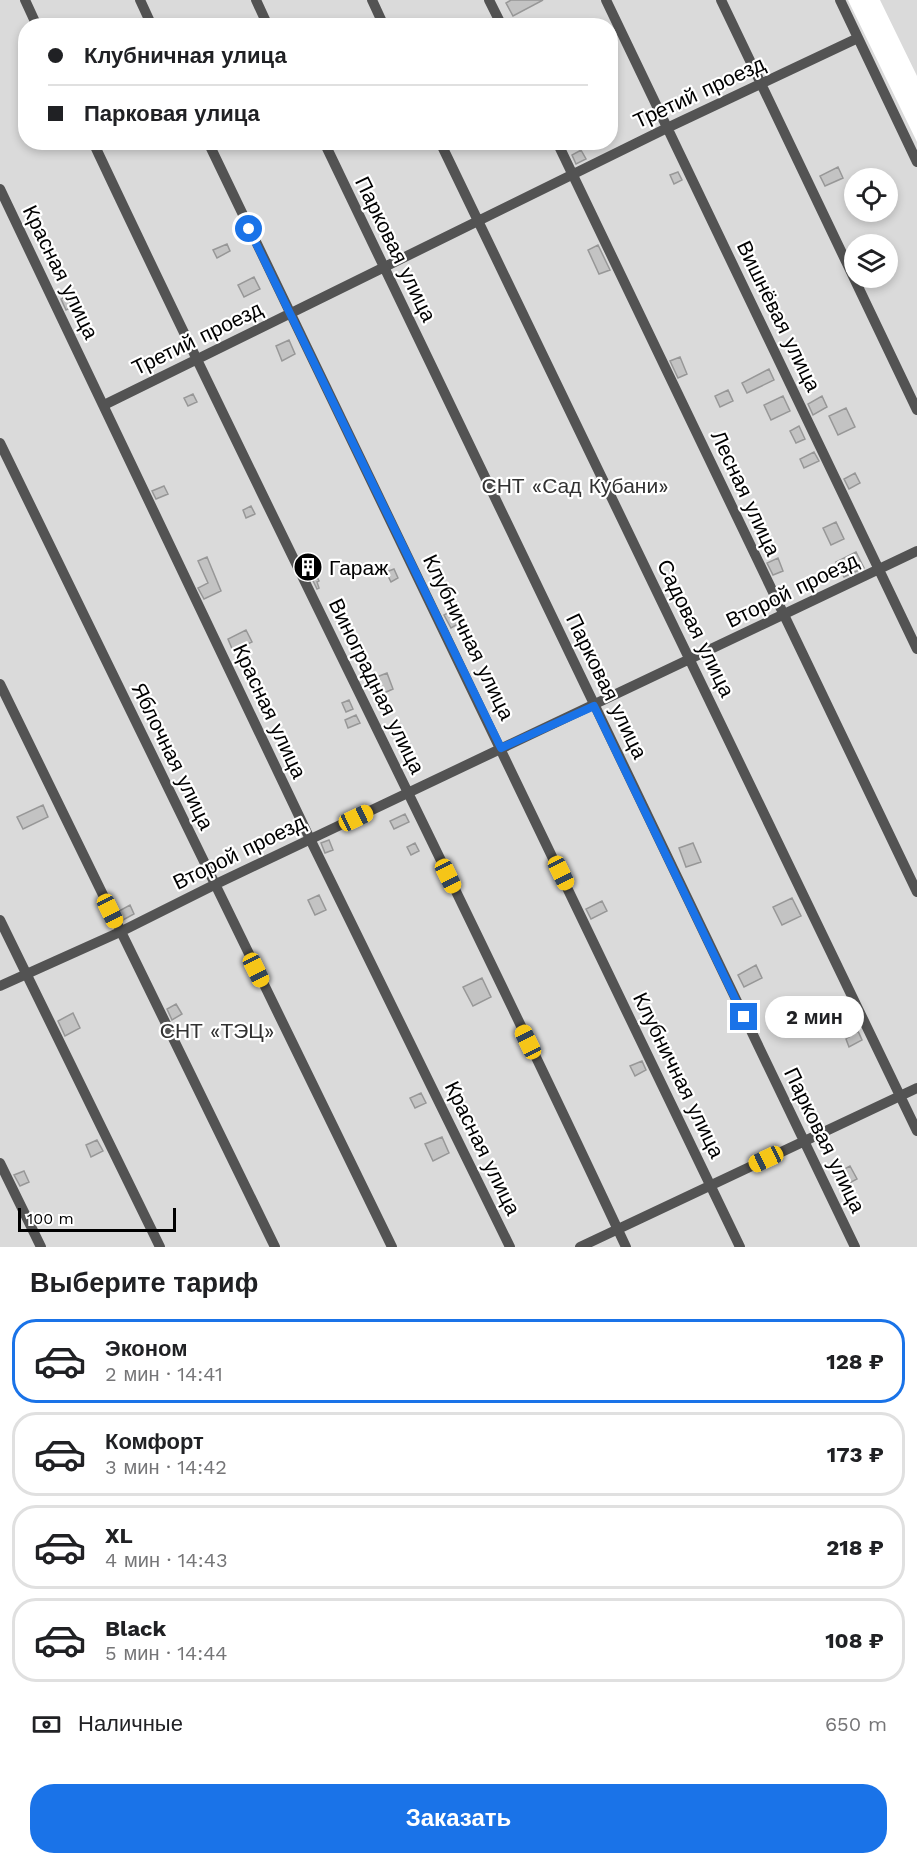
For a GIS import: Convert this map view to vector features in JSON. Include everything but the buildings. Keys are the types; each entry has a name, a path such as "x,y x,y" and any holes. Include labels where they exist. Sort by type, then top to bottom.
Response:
{"street":[{"path":"25,0 33,18"},
{"path":"140,0 148,18"},
{"path":"256,0 264,18"},
{"path":"372,0 380,18"},
{"path":"489,0 498,18"},
{"name":"Вишнёвая улица","path":"606,0 615,18"},
{"path":"721,0 917,410"},
{"path":"840,0 917,162"},
{"name":"Вишнёвая улица","path":"618,25 917,649"},
{"name":"Третий проезд","path":"104,405 667,128 858,38"},
{"name":"Виноградная улица","path":"97,150 195,361 409,793 626,1247"},
{"name":"Клубничная улица","path":"212,150 740,1247"},
{"name":"Парковая улица","path":"328,150 855,1247"},
{"name":"Садовая улица","path":"444,150 917,1131"},
{"name":"Лесная улица","path":"561,150 917,892"},
{"name":"Красная улица","path":"0,189 310,839 510,1247"},
{"name":"Яблочная улица","path":"0,443 392,1247"},
{"name":"Второй проезд","path":"0,986 120,932 310,839 917,551"},
{"path":"0,684 275,1247"},
{"path":"0,920 160,1247"},
{"path":"580,1247 917,1088"},
{"path":"0,1164 41,1247"}],"green space":[{"name":"СНТ «Сад Кубани»","path":"0,0 848,0 917,142 917,1247 0,1247"},
{"path":"880,0 917,0 917,76"}],"place":[{"name":"Гараж","path":"308,567"}],"route":[{"path":"249,229 501,748 594,706 744,1017"}],"park label":[{"name":"СНТ «ТЭЦ»","path":"217,1030"}]}
